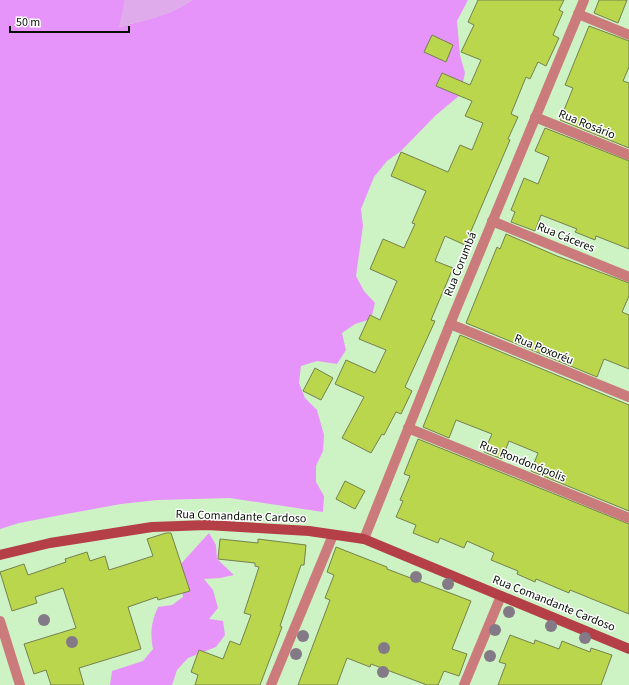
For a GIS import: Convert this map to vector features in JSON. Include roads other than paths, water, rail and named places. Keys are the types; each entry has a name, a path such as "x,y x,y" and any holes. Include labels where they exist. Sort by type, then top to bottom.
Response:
{"street":[{"name":"Rua Corumbá","path":"364,540 450,324 584,0"},
{"path":"578,14 629,35"},
{"name":"Rua Rosário","path":"535,117 629,155"},
{"name":"Rua Cáceres","path":"492,221 629,277"},
{"name":"Rua Poxoréu","path":"450,324 629,397"},
{"name":"Rua Rondonópolis","path":"408,428 629,518"},
{"name":"Rua Comandante Cardoso","path":"0,555 54,542 152,527 207,525 309,531 364,540 629,648"},
{"path":"271,685 332,535"},
{"path":"464,685 501,596"},
{"path":"0,622 20,685"}]}
